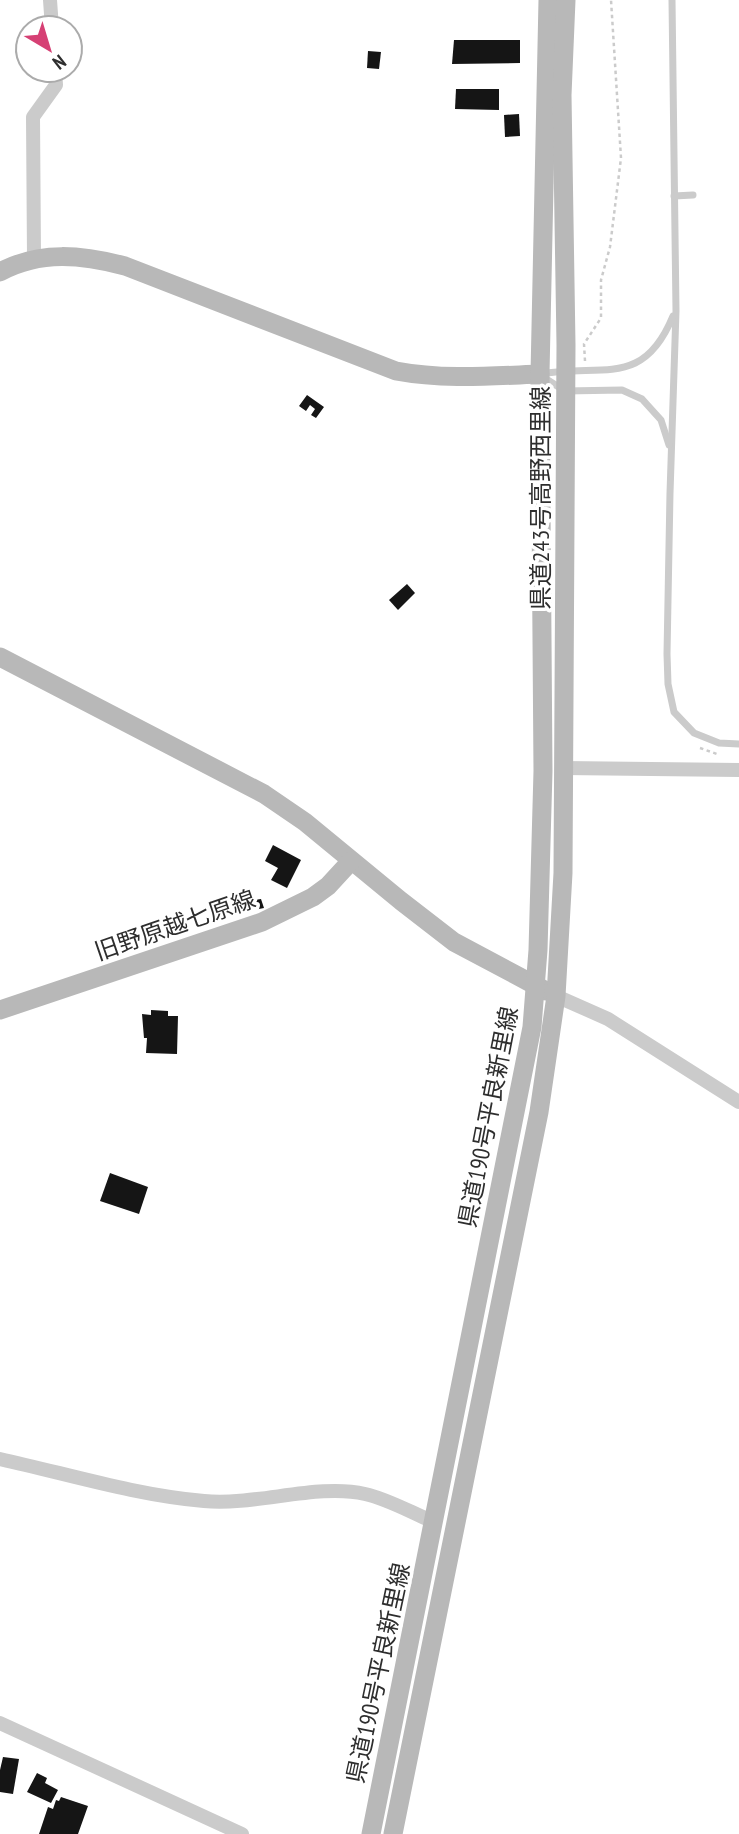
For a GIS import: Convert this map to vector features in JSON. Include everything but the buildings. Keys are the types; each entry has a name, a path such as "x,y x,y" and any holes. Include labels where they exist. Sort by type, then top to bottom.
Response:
{"main road":[{"name":"県道243号高野西里線","path":"536,986 543,771 540,374 548,0"},
{"name":"県道243号高野西里線","path":"556,996 563,873 565,370 562,82 566,0"},
{"path":"0,272 34,258 63,255 92,257 125,266 396,371 453,378 540,374"},
{"name":"県道190号平良新里線","path":"0,657 264,794 305,822 454,942 536,986 532,1027 371,1834"},
{"name":"旧野原越七原線","path":"0,1010 262,922 313,897 328,886 351,861"},
{"path":"536,986 556,996"},
{"name":"県道190号平良新里線","path":"393,1834 539,1112 556,996"}],"street":[{"path":"34,258 33,117 56,84"},
{"path":"564,768 739,770"},
{"path":"556,996 608,1019 739,1102"},
{"path":"0,1459 107,1485 205,1501 251,1501 325,1492 364,1494 434,1522"},
{"path":"0,1723 242,1834"}],"lane":[{"path":"672,0 676,311 668,684 674,712 694,733 719,743 739,744"},
{"path":"674,196 694,195"},
{"path":"540,374 565,370 624,369 649,357 664,338 676,311"},
{"path":"540,374 565,391 622,390 642,399 661,421 671,452"}],"path":[{"path":"586,371 584,344 601,318 601,280 610,247 621,158 611,0"}]}
